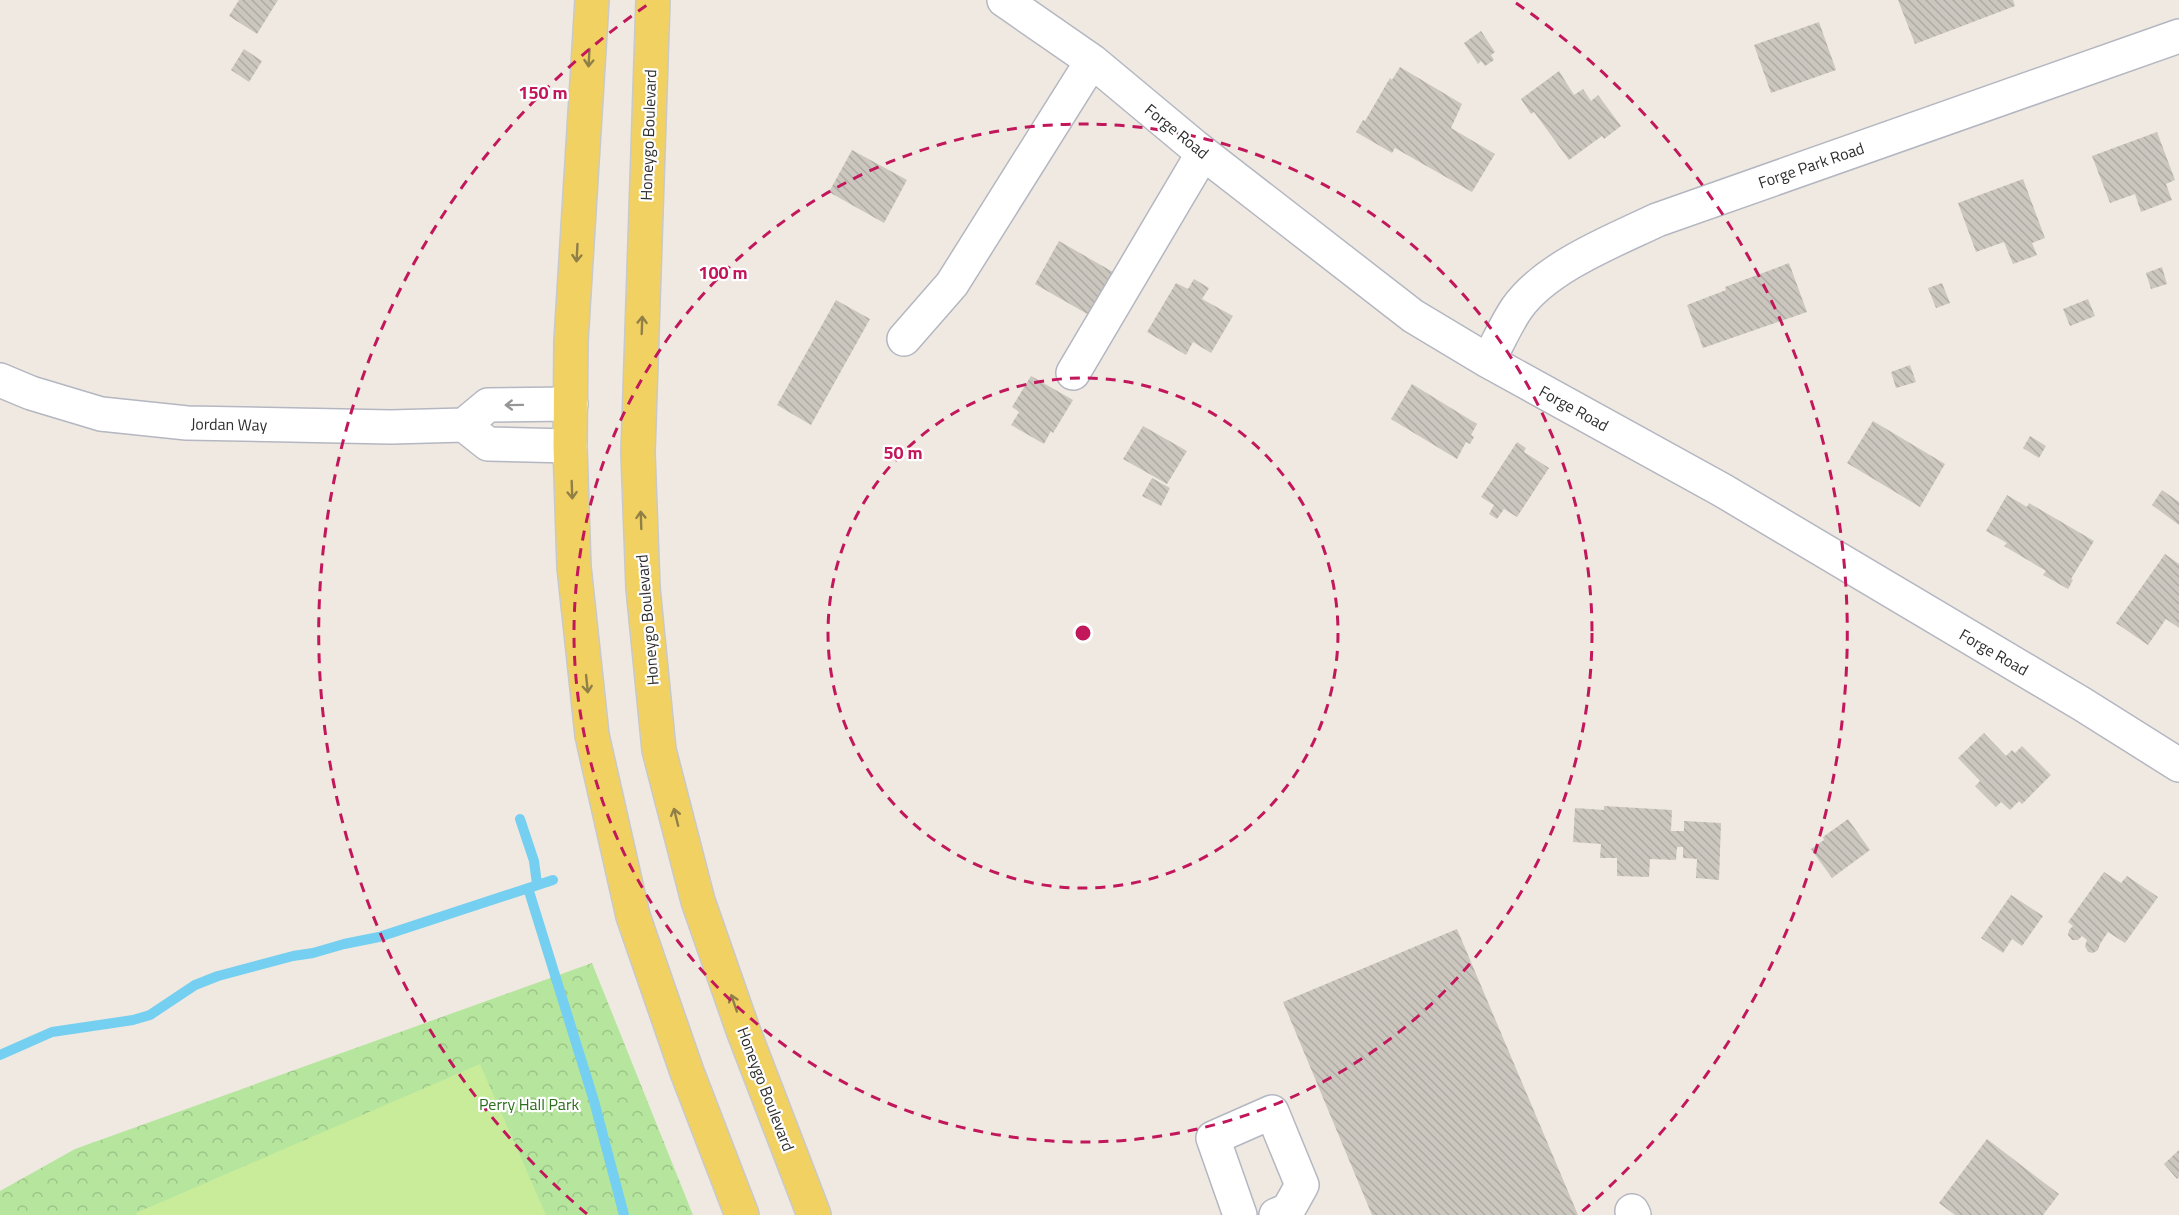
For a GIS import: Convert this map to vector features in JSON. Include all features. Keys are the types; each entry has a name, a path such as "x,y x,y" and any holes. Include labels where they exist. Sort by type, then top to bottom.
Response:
{"main road":[{"path":"592,0 572,330 570,446 574,567 592,735 633,916 687,1072 742,1215"},
{"name":"Honeygo Boulevard","path":"653,0 638,453 643,588 659,750 698,901 743,1030 814,1215"}],"street":[{"name":"Forge Road","path":"1004,0 1092,61 1203,153 1413,316 1488,361 1722,490 2082,704 2179,765"},
{"name":"Forge Park Road","path":"1488,361 1517,308 1536,286 1584,255 1658,220 2179,36"},
{"path":"904,339 952,284 1092,61"},
{"path":"1073,374 1203,153"},
{"name":"Jordan Way","path":"0,380 31,393 101,414 187,423 391,427 464,425"},
{"path":"570,446 488,444 464,425 488,405 571,404"},
{"path":"1240,1215 1213,1138 1272,1112 1302,1185 1288,1210 1276,1215"}],"green space":[{"name":"Perry Hall Park","path":"592,963 693,1215 0,1215 0,1191 75,1149"},
{"path":"480,1064 546,1215 137,1215 136,1213"}],"building":[{"path":"239,0 278,0 257,34 229,16"},
{"path":"1898,0 2013,0 2015,6 1915,44"},
{"path":"1819,22 1836,70 1771,93 1754,45"},
{"path":"1481,31 1495,52 1491,55 1494,60 1485,66 1481,61 1478,64 1464,43"},
{"path":"244,49 262,61 249,82 231,70"},
{"path":"1400,67 1462,104 1451,128 1495,154 1472,192 1395,148 1392,153 1356,132 1390,78 1392,80"},
{"path":"1559,71 1574,95 1583,89 1591,101 1598,95 1621,126 1604,139 1602,136 1569,160 1534,112 1531,114 1521,99"},
{"path":"2157,132 2175,180 2166,184 2172,200 2141,212 2135,194 2110,203 2092,156"},
{"path":"852,150 907,180 884,223 829,192"},
{"path":"2023,179 2045,238 2032,243 2037,255 2013,264 2004,242 1976,252 1958,203"},
{"path":"1059,241 1113,272 1089,315 1035,284"},
{"path":"1789,263 1807,312 1703,348 1687,305 1726,290 1725,287"},
{"path":"2162,267 2167,284 2151,289 2146,273"},
{"path":"1194,279 1209,288 1202,299 1233,316 1211,353 1193,342 1186,355 1147,332 1176,283 1188,289"},
{"path":"1942,283 1950,303 1936,308 1928,288"},
{"path":"2088,299 2095,316 2070,326 2063,309"},
{"path":"836,300 870,319 811,425 777,405"},
{"path":"1910,365 1916,382 1896,388 1891,372"},
{"path":"1031,376 1073,400 1044,444 1011,425 1019,412 1012,407"},
{"path":"1412,384 1477,424 1471,435 1474,437 1470,444 1466,442 1457,459 1391,419"},
{"path":"1873,421 1945,464 1920,507 1847,463"},
{"path":"1143,426 1187,451 1167,484 1123,459"},
{"path":"2030,436 2046,446 2039,458 2023,448"},
{"path":"1517,442 1526,448 1524,452 1549,468 1517,517 1504,509 1497,519 1489,514 1494,505 1481,497"},
{"path":"1152,478 1170,488 1161,506 1142,496"},
{"path":"2162,490 2179,502 2179,525 2152,505"},
{"path":"2007,495 2027,507 2029,503 2094,541 2071,579 2073,580 2068,589 2043,575 2046,571 2004,546 2007,543 1986,531"},
{"path":"2165,554 2179,564 2179,628 2166,619 2148,645 2116,623"},
{"path":"1984,733 2006,756 2012,750 2015,753 2022,746 2051,775 2022,804 2019,801 2010,810 2001,802 1996,807 1975,786 1980,781 1958,758"},
{"path":"1604,806 1672,810 1671,831 1684,831 1684,821 1721,823 1719,880 1696,878 1697,859 1683,858 1683,847 1677,847 1676,860 1650,859 1649,877 1617,876 1617,858 1600,858 1601,844 1573,842 1575,808 1604,810"},
{"path":"1848,819 1870,850 1832,878 1811,849"},
{"path":"2104,872 2121,883 2127,876 2158,897 2125,943 2108,932 2098,950 2093,953 2088,952 2085,946 2087,940 2082,936 2078,940 2072,940 2068,935 2073,926 2068,922"},
{"path":"2011,895 2043,916 2022,946 2012,939 2003,953 1981,938"},
{"path":"1457,929 1578,1215 1372,1215 1283,1002"},
{"path":"1987,1139 2059,1194 2043,1215 1955,1215 1939,1203"},
{"path":"2179,1150 2179,1177 2177,1179 2164,1164"}],"waterway":[{"path":"520,819 534,861 537,884"},
{"path":"0,1055 52,1032 133,1020 150,1015 195,985 218,976 379,937 553,880"},
{"path":"528,888 594,1101 624,1215"}]}
